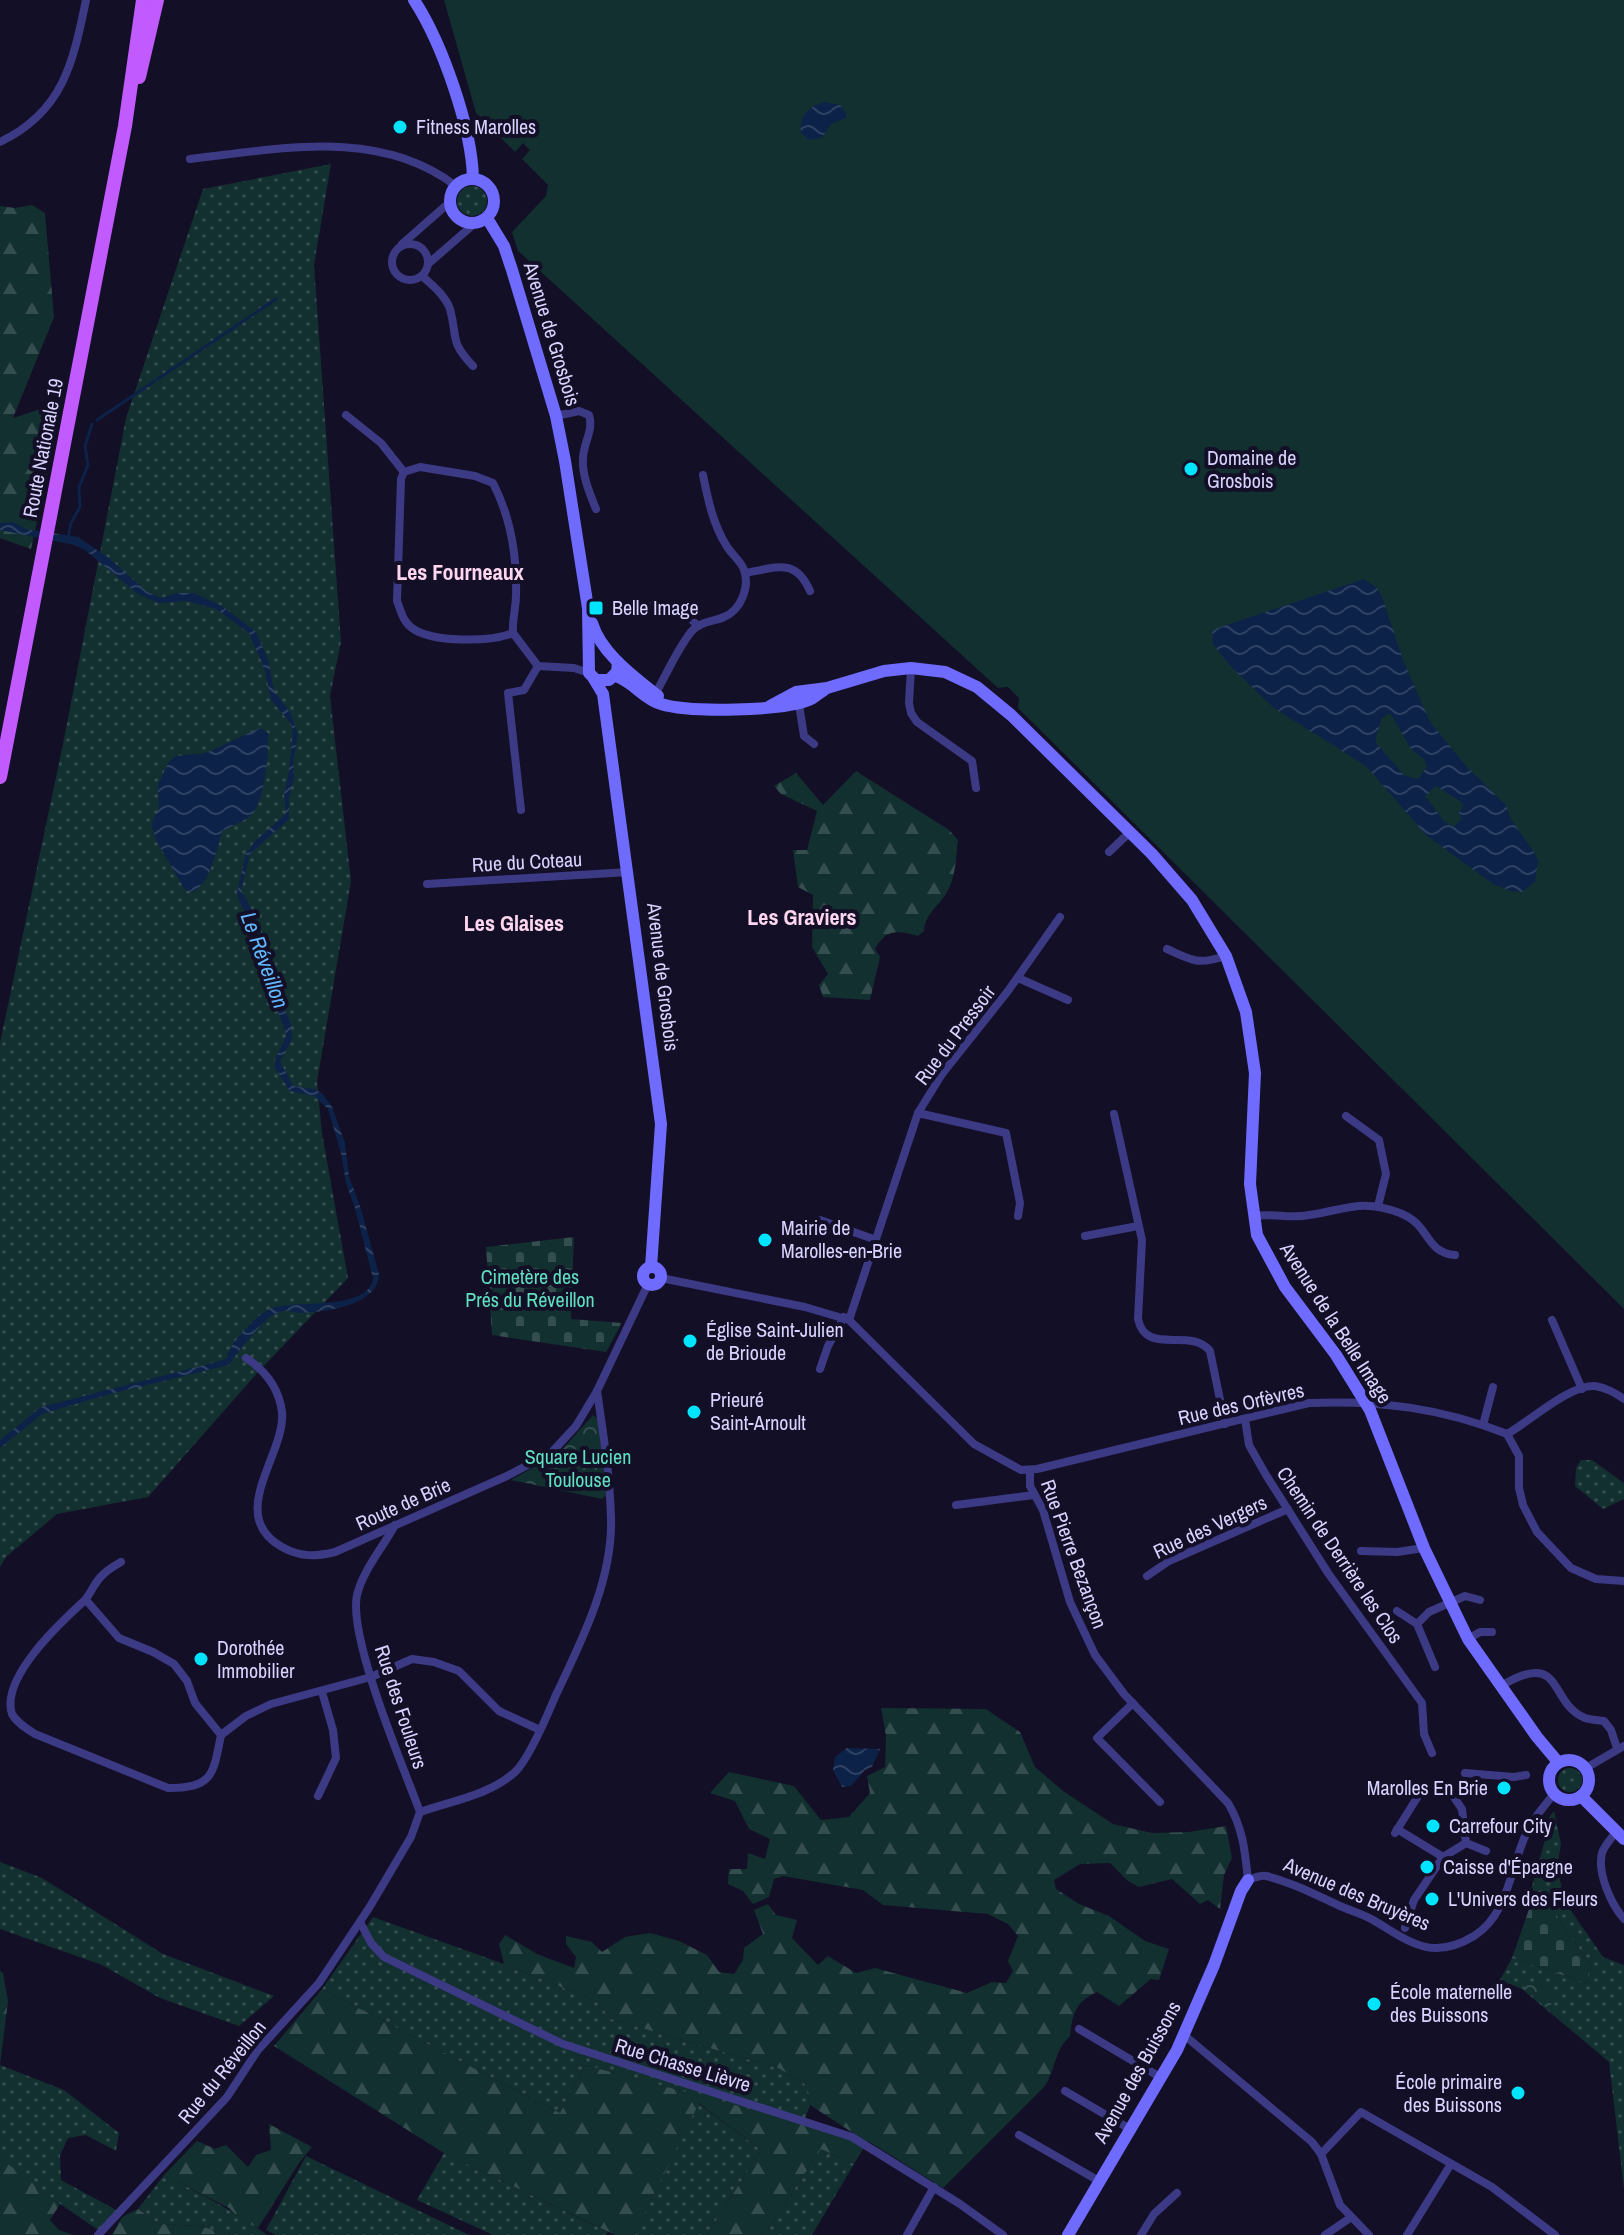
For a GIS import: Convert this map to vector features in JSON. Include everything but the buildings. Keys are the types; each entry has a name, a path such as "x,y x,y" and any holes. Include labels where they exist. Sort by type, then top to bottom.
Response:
{"main road":[{"name":"Route Nationale 19","path":"0,777 125,126 143,0"},
{"name":"Route Nationale 19","path":"125,126 157,0"}],"street":[{"path":"2,138 38,119 59,91 71,66 86,0"},
{"path":"414,0 442,59 462,115 473,162 473,179"},
{"path":"462,115 471,130 494,204 487,218 474,224 428,264 422,276 407,280 396,274 392,262 397,249 450,202 456,186 473,179 487,185"},
{"path":"190,159 296,147 345,145 386,153 427,167 456,186"},
{"path":"450,202 460,221 474,224"},
{"name":"Avenue de Grosbois","path":"487,218 497,232 512,270 556,416 588,608 590,668 603,694 661,1124 651,1267"},
{"path":"397,249 407,244 418,245 426,253 428,264"},
{"path":"422,276 441,294 449,307 453,340 458,351 473,366"},
{"path":"556,416 579,411 589,415 591,427 583,459 596,509"},
{"path":"346,415 381,443 404,472"},
{"path":"513,633 502,637 445,639 421,633 403,619 397,601 397,547 404,472 420,467 475,476 493,483 514,547 516,598 513,633 538,666 590,668 612,678"},
{"path":"653,697 692,630 725,617 736,609 743,598 743,566 715,526 703,475"},
{"path":"745,573 791,568 805,578 810,591"},
{"path":"652,606 668,603 678,606 698,626"},
{"name":"Avenue de Grosbois","path":"588,608 597,639 605,650"},
{"path":"590,668 596,652 605,650"},
{"name":"Avenue de la Belle Image","path":"605,650 613,654 653,697"},
{"path":"603,694 618,662"},
{"path":"521,810 508,693 524,690 538,666"},
{"path":"911,668 911,713 917,722 972,761 976,788"},
{"name":"Avenue de la Belle Image","path":"612,678 625,679 653,697 679,707 780,707 798,697 810,700 827,688 884,671 911,668 945,672 977,687 1011,715 1171,875 1192,900 1226,956 1246,1012 1255,1073 1250,1184 1257,1235 1279,1277 1336,1355 1377,1424 1424,1548 1468,1639 1558,1762"},
{"path":"798,697 804,736 814,744"},
{"path":"1109,852 1130,832"},
{"name":"Rue du Coteau","path":"427,884 629,872"},
{"name":"Rue du Pressoir","path":"820,1369 828,1346 846,1318 876,1240 918,1113 942,1074 1018,978 1060,917"},
{"path":"1167,949 1193,961 1206,963 1226,956"},
{"path":"1018,978 1068,1000"},
{"path":"918,1113 1006,1133 1020,1203 1018,1216"},
{"path":"1114,1114 1142,1248 1140,1327 1147,1337 1156,1340 1192,1340 1204,1344 1210,1351 1225,1424"},
{"path":"1346,1116 1379,1140 1386,1174 1378,1206"},
{"path":"1254,1216 1309,1216 1343,1206 1378,1206 1402,1213 1427,1232 1434,1249 1455,1255"},
{"path":"820,1220 876,1240"},
{"path":"1085,1236 1138,1226"},
{"path":"651,1267 659,1270 661,1278 656,1285 648,1284 643,1275 651,1267"},
{"path":"661,1278 846,1318"},
{"name":"Route de Brie","path":"246,1358 271,1381 280,1399 282,1416 261,1484 258,1507 262,1525 274,1543 295,1554 317,1557 335,1552 507,1476 552,1452 576,1426 597,1391 648,1284"},
{"name":"Rue Pierre Bezançon","path":"846,1318 974,1444 1014,1467 1030,1470 1029,1479 1034,1495 1043,1510 1070,1602 1080,1625 1107,1675 1228,1803 1244,1837 1248,1880"},
{"path":"1552,1320 1582,1389"},
{"path":"1624,1399 1608,1389 1592,1386 1574,1391 1507,1434 1519,1456 1519,1488 1523,1505 1537,1532 1571,1568 1596,1579 1624,1581"},
{"path":"1483,1425 1493,1387"},
{"path":"420,1812 492,1788 517,1770 540,1730 574,1656 598,1595 606,1564 611,1520 597,1391"},
{"name":"Rue des Orfèvres","path":"1030,1470 1309,1403 1365,1403 1438,1411 1507,1434"},
{"name":"Chemin de Derrière les Clos","path":"1245,1419 1249,1445 1288,1509 1328,1573 1422,1703 1424,1734 1432,1753"},
{"path":"956,1505 1034,1495"},
{"name":"Rue des Vergers","path":"1147,1576 1169,1561 1288,1509"},
{"name":"Rue des Fouleurs","path":"395,1525 365,1574 357,1596 356,1615 371,1677 420,1812"},
{"path":"1361,1551 1397,1552 1424,1548"},
{"path":"121,1562 104,1572 86,1600 47,1635 13,1680 8,1699 12,1714 22,1726 35,1734 168,1788 188,1788 205,1781 214,1769 221,1735 246,1716 271,1704 371,1677 412,1659 434,1662 459,1671 499,1711 540,1730"},
{"path":"1417,1624 1429,1612 1465,1596 1480,1600"},
{"path":"86,1600 119,1638 174,1664 187,1681 195,1703 221,1735"},
{"path":"1397,1611 1417,1624 1435,1667"},
{"path":"1468,1639 1480,1632 1492,1632"},
{"path":"1501,1686 1520,1674 1541,1673 1554,1683 1574,1711 1586,1718 1604,1721 1621,1747 1586,1768"},
{"path":"318,1796 336,1758 333,1730 322,1692"},
{"path":"1133,1703 1097,1738 1160,1802"},
{"path":"1572,1760 1586,1768 1589,1784 1581,1796 1571,1800 1554,1794 1548,1781 1550,1772 1558,1762 1572,1760"},
{"path":"1465,1773 1526,1775"},
{"path":"1425,1785 1396,1831 1443,1857"},
{"path":"1451,1793 1462,1809 1466,1843"},
{"name":"Avenue des Bruyères","path":"1248,1880 1262,1875 1298,1888 1372,1920 1417,1946 1436,1948 1452,1945 1474,1936 1499,1911 1526,1834 1554,1794"},
{"path":"1581,1796 1620,1835 1603,1850 1601,1865 1611,1898 1624,1919"},
{"name":"Rue du Réveillon","path":"98,2235 227,2097 258,2050 319,1983 411,1837 420,1812"},
{"path":"1466,1843 1486,1851"},
{"path":"1405,1928 1414,1900 1443,1857 1466,1843"},
{"name":"Avenue des Buissons","path":"1068,2235 1184,2035 1248,1880"},
{"name":"Rue Chasse Lièvre","path":"360,1922 371,1943 384,1957 563,2044 852,2137 934,2187 1003,2235"},
{"path":"1079,2029 1160,2077"},
{"path":"1184,2035 1312,2142 1321,2154 1340,2205 1369,2235"},
{"path":"1065,2091 1130,2129"},
{"path":"1321,2154 1361,2112 1492,2187 1555,2235"},
{"path":"1019,2135 1099,2181"},
{"path":"1407,2235 1451,2164"},
{"path":"907,2235 934,2187"},
{"path":"1141,2235 1154,2214 1177,2193"},
{"path":"1325,2235 1350,2218"}],"green space":[{"name":"Domaine de Grosbois","path":"444,0 1624,0 1624,1309 1018,708 1019,698 1008,687 998,688 518,251 512,232 546,196 548,185 522,159 530,150 523,143 515,152 476,113"},
{"path":"331,164 314,265 341,642 330,696 351,881 317,1082 322,1133 348,1278 259,1371 148,1497 57,1514 6,1557 0,1567 0,1043 63,744 126,418 203,189"},
{"path":"472,186 483,190 487,201 483,212 472,216 461,212 457,201 461,190"},
{"path":"32,205 45,213 54,317 13,418 56,404 49,434 37,444 48,471 31,549 0,538 0,206 15,208"},
{"path":"856,771 949,830 958,840 950,886 929,915 924,931 918,936 898,932 888,934 875,949 880,957 870,1000 823,997 819,985 828,974 812,947 813,895 798,887 793,850 807,850 817,811 781,794 774,786 796,773 823,805"},
{"name":"Cimetère des Prés du Réveillon","path":"574,1237 571,1319 622,1323 606,1352 492,1335 486,1247"},
{"name":"Square Lucien Toulouse","path":"593,1415 598,1419 606,1495 602,1499 511,1480 559,1453"},
{"path":"1581,1460 1592,1460 1624,1483 1624,1499 1603,1509 1575,1486 1576,1468"},
{"path":"881,1708 986,1709 1020,1732 1035,1767 1063,1791 1113,1824 1152,1833 1189,1832 1226,1826 1232,1858 1224,1875 1220,1909 1208,1900 1200,1904 1172,1879 1139,1887 1110,1863 1080,1864 1054,1880 1056,1889 1079,1904 1109,1916 1145,1941 1169,1949 1159,1980 1151,1979 1119,2006 1097,1992 1084,2000 1076,2010 1070,2036 1061,2048 1044,2087 943,2188 868,2141 854,2164 821,2149 764,2235 707,2235 761,2150 699,2103 634,2235 615,2235 444,2153 274,2046 322,1989 560,2113 585,2065 864,2140 810,2105 805,2084 778,2068 611,2019 596,2001 504,1964 499,1944 505,1935 537,1954 574,1968 576,1957 566,1944 566,1936 592,1942 602,1952 625,1937 650,1933 679,1941 707,1955 719,1972 734,1974 743,1960 744,1948 763,1934 754,1910 768,1904 776,1915 797,1920 792,1938 818,1965 828,1956 856,1973 875,1968 967,1993 992,1982 1006,1983 1013,1971 1008,1961 1018,1936 1008,1924 988,1914 883,1905 863,1890 783,1876 774,1879 769,1897 753,1904 743,1891 728,1884 729,1869 747,1869 748,1853 765,1859 770,1839 749,1829 735,1801 710,1793 729,1772 794,1786 821,1820 849,1817 870,1793 867,1776 885,1767 886,1736"},
{"path":"1570,1768 1579,1771 1582,1780 1579,1789 1570,1792 1561,1789 1558,1780 1561,1771"},
{"path":"1554,1811 1561,1844 1557,1867 1565,1902 1603,1957 1624,1965 1624,2189 1609,2062 1522,1989 1500,1980 1512,1958 1586,1983 1592,1967 1543,1896 1531,1890 1545,1840 1543,1825"},
{"path":"0,1862 42,1878 163,1954 274,1996 239,2026 160,1998 102,1965 0,1929"},
{"path":"1535,1892 1543,1896 1592,1967 1586,1983 1512,1958"},
{"path":"373,1917 596,2001 611,2019 778,2068 805,2084 810,2105 803,2124 585,2065 560,2113 322,1989"},
{"path":"0,1971 8,2001 0,2065"},
{"path":"1527,1980 1556,1991 1549,2010 1524,1989"},
{"path":"0,2065 64,2090 119,2133 116,2151 86,2135 68,2138 60,2155 61,2180 118,2211 98,2230 0,2158"},
{"path":"698,2103 761,2150 707,2235 634,2235"},
{"path":"269,2124 312,2147 258,2228 241,2220 229,2208 164,2175 197,2141 215,2149 226,2145 248,2167 256,2155 271,2150"},
{"path":"821,2149 854,2164 812,2235 764,2235"},
{"path":"444,2153 608,2232 606,2235 493,2235 417,2200"},
{"path":"306,2156 469,2235 276,2235 266,2230"},
{"path":"0,2158 60,2204 50,2220 59,2230 73,2235 0,2235"},
{"path":"164,2175 217,2203 267,2235 231,2235 200,2226 159,2224 138,2209"},
{"path":"138,2209 159,2224 200,2226 231,2235 112,2235 122,2217"}],"water":[{"path":"824,102 840,105 846,118 831,124 822,138 809,140 801,133 803,117"},
{"path":"13,522 26,529 78,537 109,558 147,592 161,598 177,593 194,593 222,606 256,632 268,660 274,691 290,712 298,735 289,819 250,854 241,890 256,917 276,975 279,997 291,1024 292,1039 280,1061 293,1086 322,1093 332,1107 345,1143 349,1177 379,1274 377,1285 370,1293 349,1305 324,1311 284,1311 275,1314 252,1334 229,1365 42,1414 0,1448 0,1440 41,1407 220,1361 227,1358 233,1344 249,1325 268,1310 346,1300 369,1288 373,1278 328,1109 314,1096 290,1091 275,1068 275,1060 286,1036 274,1002 261,940 237,892 246,854 254,842 286,814 284,794 293,732 291,724 271,700 265,670 249,633 216,609 187,601 159,603 138,594 85,550 74,545 0,530 0,523"},
{"path":"1364,579 1376,587 1430,722 1467,767 1506,805 1510,818 1538,860 1535,882 1522,892 1493,884 1426,835 1366,766 1274,708 1232,668 1213,644 1212,632","holes":["1390,713 1411,749 1424,759 1427,767 1418,779 1405,776 1376,743 1382,718","1436,786 1464,804 1459,813 1462,819 1453,827 1444,821 1425,796"]},
{"path":"260,728 268,733 268,751 263,788 256,809 245,820 222,831 205,880 194,892 185,890 157,842 151,824 159,809 158,785 168,763 176,756 206,753"},
{"path":"847,1748 880,1749 872,1767 865,1770 851,1786 842,1787 833,1770 835,1757"}],"waterway":[{"path":"97,420 276,299"},
{"path":"68,538 71,523 80,507 79,487 88,465 85,446 92,424"}],"place":[{"name":"Fitness Marolles","path":"400,127"},
{"name":"Domaine de Grosbois","path":"1191,469"},
{"name":"Belle Image","path":"596,608"},
{"name":"Mairie de Marolles-en-Brie","path":"765,1240"},
{"name":"Église Saint-Julien de Brioude","path":"690,1341"},
{"name":"Prieuré Saint-Arnoult","path":"694,1412"},
{"name":"Dorothée Immobilier","path":"201,1659"},
{"name":"Marolles En Brie","path":"1504,1788"},
{"name":"Carrefour City","path":"1433,1826"},
{"name":"Caisse d'Épargne","path":"1427,1867"},
{"name":"L'Univers des Fleurs","path":"1432,1899"},
{"name":"École maternelle des Buissons","path":"1374,2004"},
{"name":"École primaire des Buissons","path":"1518,2093"}],"district":[{"name":"Les Fourneaux","path":"460,572"},
{"name":"Les Graviers","path":"802,917"},
{"name":"Les Glaises","path":"514,923"}],"water label":[{"name":"Le Réveillon","path":"265,960"}]}
